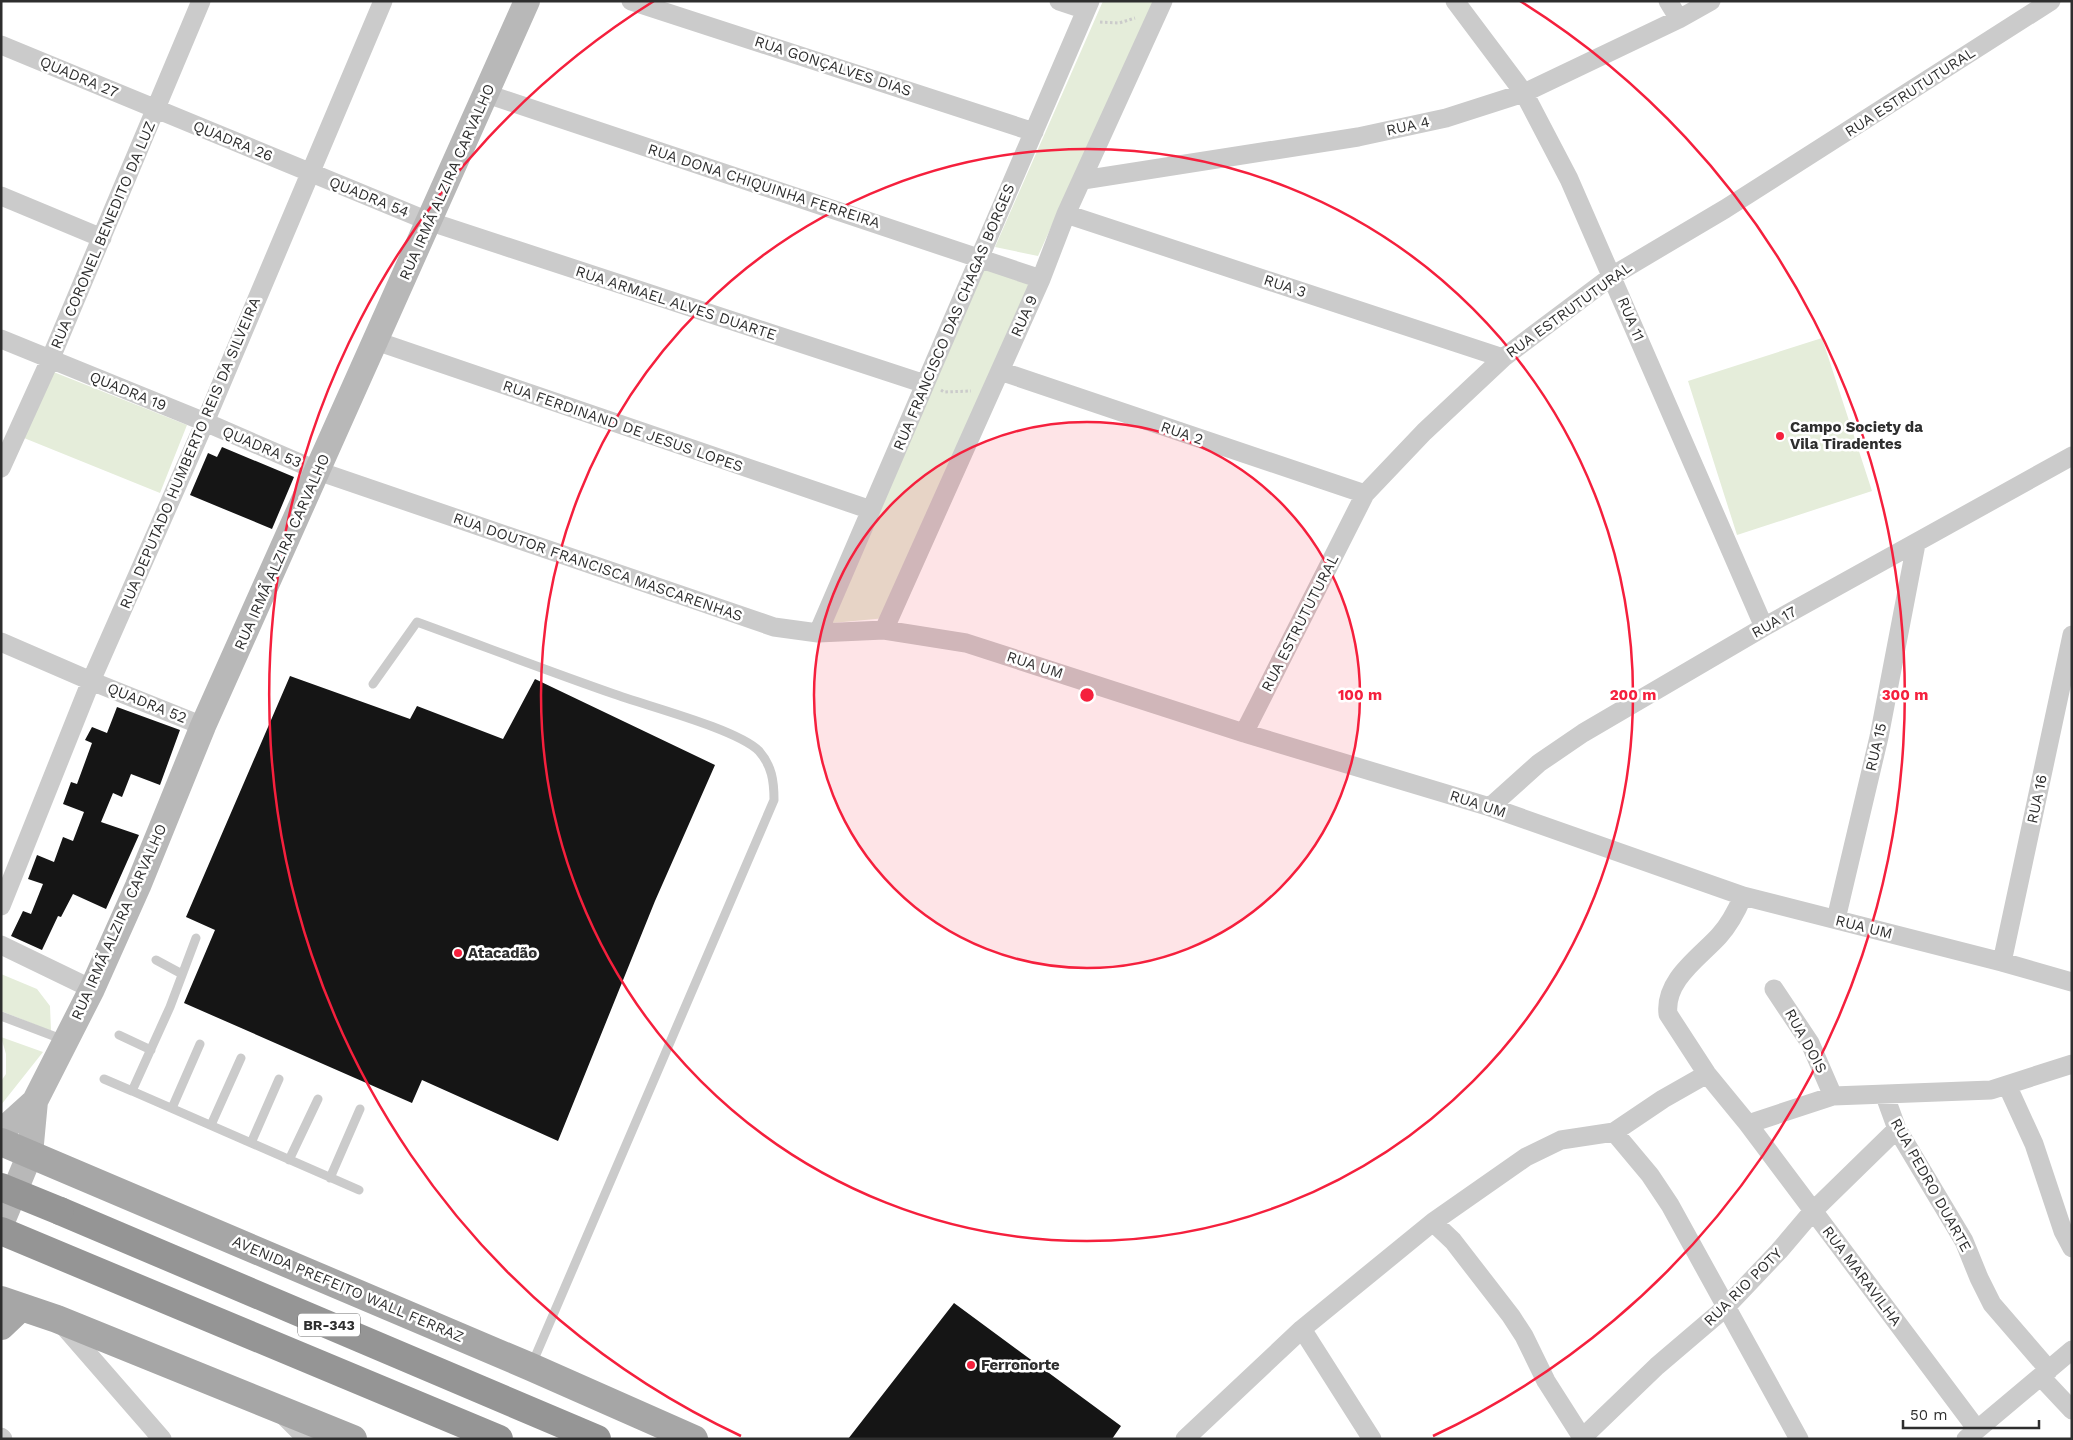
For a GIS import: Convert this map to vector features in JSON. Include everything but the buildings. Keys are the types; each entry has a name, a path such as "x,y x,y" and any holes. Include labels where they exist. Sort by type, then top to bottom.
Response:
{"highway":[{"name":"BR-343","path":"1,1187 597,1439"},
{"name":"BR-343","path":"1,1231 498,1439"}],"main road":[{"name":"AVENIDA PREFEITO WALL FERRAZ","path":"1,1142 531,1367 694,1439"},
{"path":"1,1326 11,1303 57,1319 274,1405 353,1439"}],"street":[{"name":"RUA CORONEL BENEDITO DA LUZ","path":"1,468 50,360 201,1"},
{"name":"RUA DEPUTADO HUMBERTO REIS DA SILVEIRA","path":"1,906 91,681 205,422 383,1"},
{"name":"RUA IRMÃ ALZIRA CARVALHO","path":"1,1132 35,1100 92,989 138,886 203,726 527,1"},
{"name":"RUA GONÇALVES DIAS","path":"631,1 1034,132"},
{"path":"1059,1 1088,6"},
{"name":"RUA 11","path":"1455,1 1524,93 1569,179 1764,627"},
{"path":"1668,1 1679,19"},
{"name":"RUA 4","path":"1083,180 1358,137 1446,118 1524,93 1679,19 1711,1"},
{"name":"RUA ESTRUTUTURAL","path":"1244,733 1365,494 1424,432 1503,358 1612,276 1742,198 2051,1"},
{"name":"RUA FRANCISCO DAS CHAGAS BORGES","path":"818,633 1088,6"},
{"name":"RUA 9","path":"884,630 1041,279 1066,214 1161,7"},
{"name":"QUADRA 27","path":"1,45 156,109"},
{"name":"RUA DONA CHIQUINHA FERREIRA","path":"487,94 1041,279"},
{"name":"QUADRA 26","path":"156,109 311,173"},
{"name":"QUADRA 54","path":"311,173 428,221"},
{"path":"1,196 102,238"},
{"name":"RUA 3","path":"1066,214 1503,358"},
{"name":"RUA ARMAEL ALVES DUARTE","path":"428,221 925,384"},
{"name":"QUADRA 19","path":"1,339 205,422"},
{"name":"RUA FERDINAND DE JESUS LOPES","path":"376,341 871,510"},
{"name":"RUA 2","path":"1000,371 1365,494"},
{"name":"QUADRA 53","path":"205,422 318,471"},
{"name":"RUA 17","path":"1490,807 1539,763 1583,733 1764,627 2072,456"},
{"name":"RUA DOUTOR FRANCISCA MASCARENHAS","path":"318,471 705,605 774,627 818,633 884,630"},
{"name":"RUA 15","path":"1836,919 1879,737 1916,544"},
{"name":"RUA UM","path":"884,630 966,643 1244,733 1490,807 1743,896 2002,962 2072,982"},
{"name":"RUA 16","path":"2002,962 2072,635"},
{"name":"QUADRA 52","path":"1,642 203,726"},
{"path":"1185,1439 1302,1329 1433,1222 1526,1157 1561,1140 1614,1132 1663,1099 1707,1074 1672,1022 1668,1014 1668,1004 1684,970 1724,929 1743,896"},
{"path":"1,944 92,989"},
{"name":"RUA DOIS","path":"1774,989 1810,1043 1833,1096"},
{"path":"1748,1124 1833,1096 1974,1092 2007,1085 2072,1064"},
{"name":"RUA MARAVILHA","path":"1707,1074 1748,1124 1814,1211 1971,1434"},
{"path":"2007,1085 2034,1144 2063,1230 2072,1248"},
{"name":"RUA PEDRO DUARTE","path":"1885,1096 1897,1129 1964,1241 1992,1304 2072,1410"},
{"name":"RUA IRMÃ ALZIRA CARVALHO","path":"1,1224 30,1154 35,1100"},
{"name":"RUA RIO POTY","path":"1582,1438 1657,1366 1725,1308 1780,1251 1814,1211 1897,1129"},
{"path":"1614,1132 1650,1175 1670,1205 1725,1308 1799,1439"},
{"path":"1433,1222 1453,1241 1511,1316 1524,1336 1546,1381 1582,1438"},
{"path":"57,1319 162,1439"},
{"path":"1302,1329 1372,1439"},
{"path":"1971,1434 2072,1350"},
{"path":"274,1405 307,1439"}],"lane":[{"path":"373,684 417,622 613,694 727,732 758,750 770,766 774,782 774,800 531,1367"},
{"path":"132,1091 151,1050 196,938"},
{"path":"156,960 182,974"},
{"path":"1,1016 66,1040"},
{"path":"119,1034 151,1050"},
{"path":"172,1108 200,1044"},
{"path":"211,1125 241,1058"},
{"path":"104,1079 359,1190"},
{"path":"251,1143 279,1079"},
{"path":"289,1160 318,1099"},
{"path":"330,1178 360,1110"}],"path":[{"path":"1088,6 1101,22 1118,23 1161,7"},
{"path":"925,384 938,386 944,392 992,389"}],"green space":[{"path":"1103,1 1154,1 1038,256 995,247"},
{"path":"984,269 1034,285 886,618 832,623"},
{"name":"Campo Society da Vila Tiradentes","path":"1822,338 1872,491 1737,535 1688,381"},
{"path":"51,371 187,425 160,493 24,438"},
{"path":"1,974 37,989 50,1006 51,1031 1,1011"},
{"path":"1,1037 43,1052 1,1105 1,1081 6,1074 6,1054"}],"place":[{"name":"Campo Society da Vila Tiradentes","path":"1780,436"},
{"name":"Atacadão","path":"458,953"},
{"name":"Ferronorte","path":"971,1365"}]}
